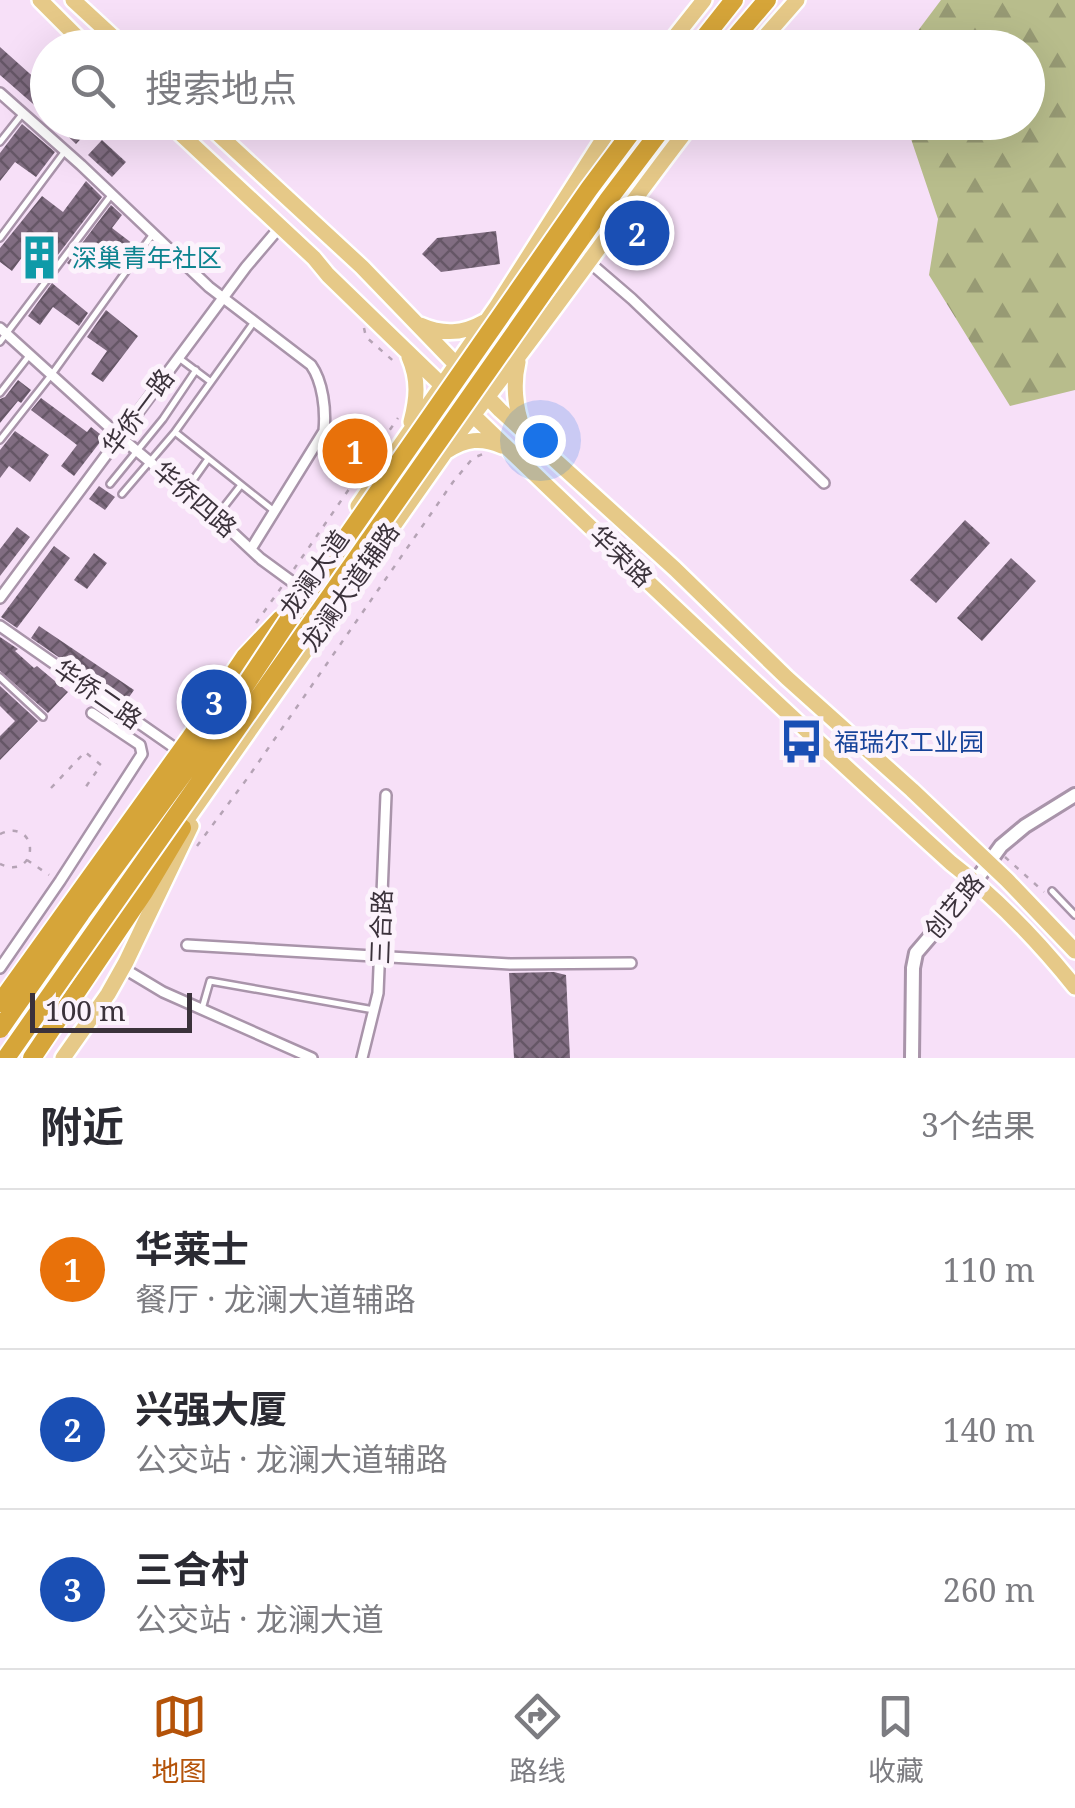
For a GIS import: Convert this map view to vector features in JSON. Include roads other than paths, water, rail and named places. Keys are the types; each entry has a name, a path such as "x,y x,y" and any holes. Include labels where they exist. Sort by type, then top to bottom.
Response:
{"highway":[{"path":"710,30 734,0"},
{"path":"741,30 767,0"},
{"name":"龙澜大道","path":"0,1032 627,140"},
{"name":"龙澜大道","path":"17,1057 654,140"},
{"path":"0,1003 195,755 245,657 281,619"},
{"path":"17,1057 101,956 182,828"}],"main road":[{"path":"40,0 70,30"},
{"path":"73,0 106,30"},
{"path":"680,30 704,0"},
{"path":"771,30 797,0"},
{"name":"华荣路","path":"187,140 724,656 950,864 1022,924 1075,987"},
{"name":"华荣路","path":"224,140 362,267 488,399 600,499 787,678 996,859 1075,951"},
{"name":"龙澜大道辅路","path":"281,619 492,313 603,140"},
{"name":"龙澜大道辅路","path":"17,1057 447,451 680,140"},
{"path":"416,322 432,330 454,333 467,330 492,313 504,338 516,342 533,335"},
{"path":"405,350 417,389 410,429 430,423 438,427 447,451 475,440 506,448"},
{"path":"520,355 515,379 518,410 528,435"},
{"path":"0,1032 195,755"},
{"path":"195,755 224,764"},
{"path":"63,1058 108,994 141,935 211,785 195,755"}],"street":[{"path":"0,93 30,119"},
{"path":"53,140 224,298 311,365 317,374 325,422 319,440 251,550"},
{"name":"华侨一路","path":"0,598 280,227"},
{"path":"589,262 824,483"},
{"name":"华侨四路","path":"2,334 30,354 251,550 302,589"},
{"name":"华侨二路","path":"0,626 195,755"},
{"path":"0,968 142,754 140,746 92,713"},
{"name":"三合路","path":"362,1058 378,993 386,795"},
{"name":"创艺路","path":"912,1058 912,968 916,953 996,859 1002,846 1025,826 1075,795"},
{"path":"58,880 92,904"},
{"path":"187,944 510,964 631,963"},
{"path":"123,968 163,992 312,1058"}],"lane":[{"path":"0,142 23,113"},
{"path":"0,238 65,151"},
{"path":"2,334 112,194"},
{"path":"0,440 154,232"},
{"path":"122,494 175,432 254,322"},
{"path":"0,393 30,354"},
{"path":"179,358 211,382"},
{"path":"110,484 196,370"},
{"path":"175,432 274,511"},
{"path":"186,490 208,459"},
{"path":"216,517 241,485"},
{"path":"0,677 43,717"},
{"path":"1049,893 1075,914"},
{"path":"202,1009 210,981 374,1010"}],"place":[{"name":"兴强大厦","path":"637,233"},
{"name":"深巢青年社区","path":"39,258"},
{"name":"华莱士","path":"355,451"},
{"name":"三合村","path":"214,702"},
{"name":"福瑞尔工业园","path":"801,742"}]}
